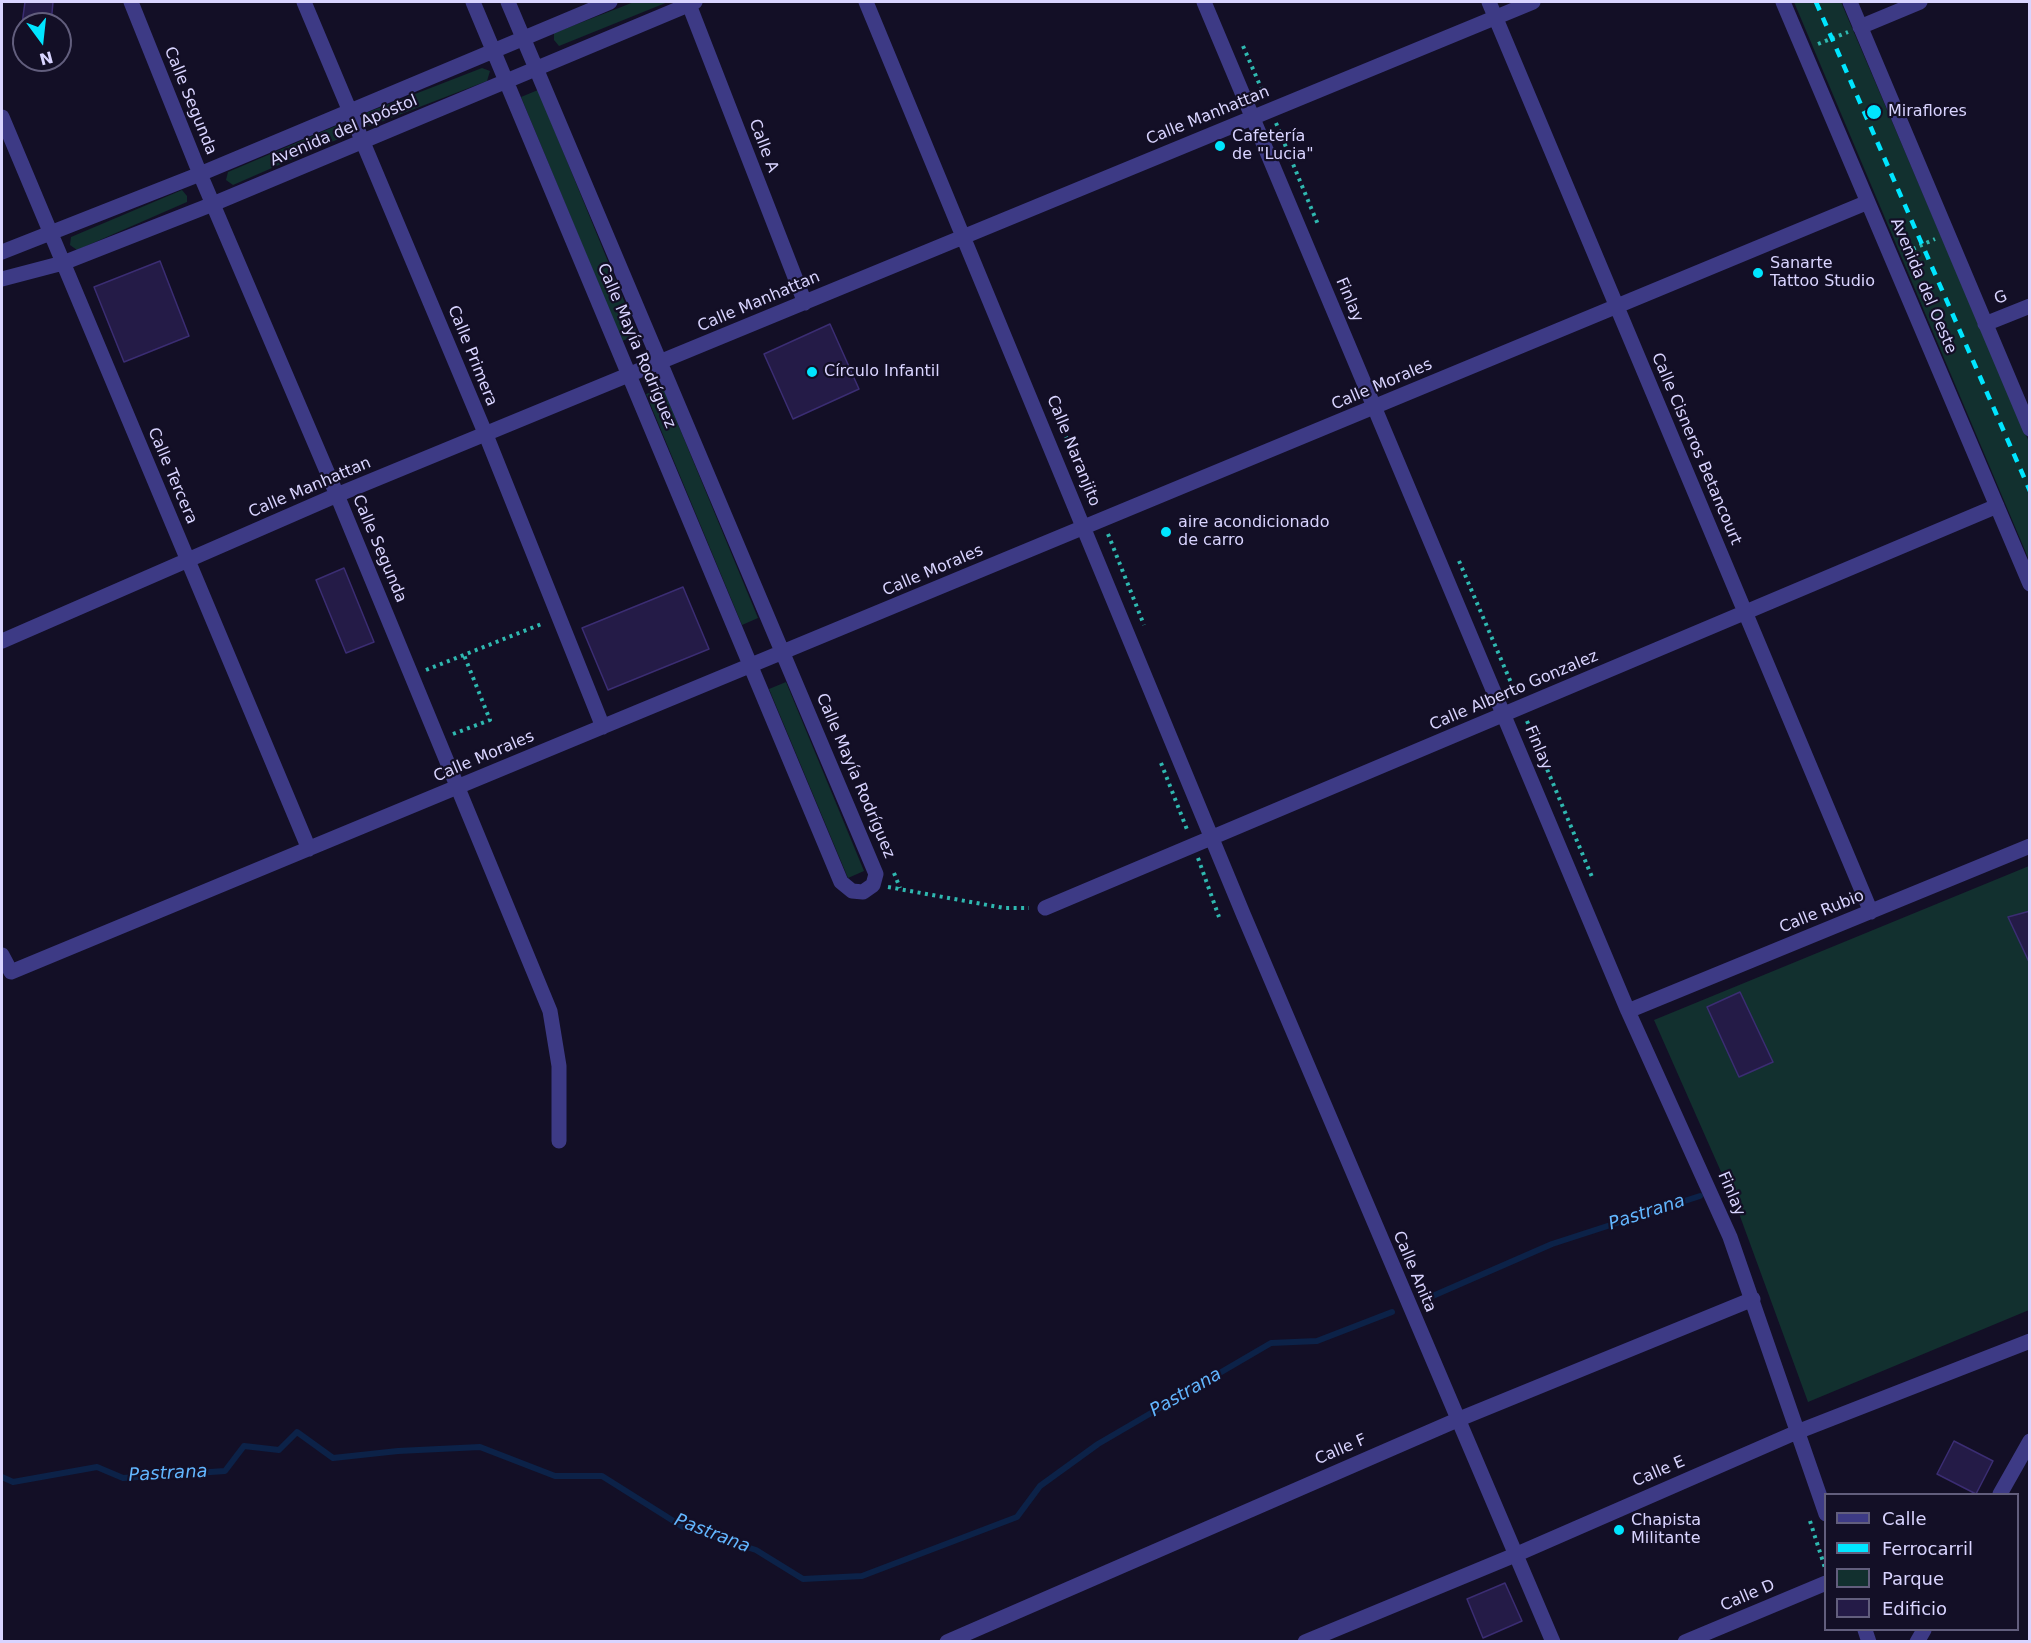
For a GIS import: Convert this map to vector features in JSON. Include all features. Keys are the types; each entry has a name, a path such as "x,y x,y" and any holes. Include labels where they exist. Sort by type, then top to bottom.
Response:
{"street":[{"name":"Calle Segunda","path":"131,2 200,174 337,495 550,1011 559,1066 559,1141"},
{"name":"Calle Primera","path":"304,2 351,109 486,435 603,727"},
{"name":"Calle Mayía Rodríguez","path":"473,2 841,882 852,891 863,892 873,885 876,874 508,2"},
{"name":"Avenida del Apóstol","path":"2,252 200,174 610,2"},
{"name":"Avenida del Apóstol","path":"2,279 63,263 213,204 507,82 691,2"},
{"name":"Calle A","path":"691,2 805,303"},
{"name":"Calle Naranjito","path":"866,2 965,236 1244,916"},
{"name":"Finlay","path":"1204,2 1628,1011 1730,1238 1824,1508"},
{"name":"Calle Cisneros Betancourt","path":"1489,2 1871,912"},
{"name":"Calle Manhattan","path":"2,641 337,495 1533,2"},
{"name":"Avenida del Oeste","path":"1784,2 2030,584"},
{"path":"1850,2 2030,429"},
{"path":"1860,27 1920,2"},
{"name":"Calle Tercera","path":"2,117 309,849"},
{"name":"Calle Morales","path":"2,956 11,972 1868,202"},
{"name":"G","path":"1985,324 2030,306"},
{"name":"Calle Alberto Gonzalez","path":"1045,908 1997,506"},
{"name":"Calle Rubio","path":"1628,1011 2030,846"},
{"name":"Calle Anita","path":"1244,916 1553,1641"},
{"name":"Calle F","path":"947,1641 1457,1420 1753,1299"},
{"name":"Calle E","path":"1305,1641 1515,1555 1797,1432 2030,1341"},
{"path":"2001,1493 2030,1441"},
{"name":"Calle D","path":"1685,1641 1824,1584"}],"path":[{"path":"1804,50 1860,27"},
{"path":"1892,259 1948,235"},
{"path":"412,676 558,617"},
{"path":"439,740 490,720 464,655"},
{"path":"873,885 1004,908 1045,908"}],"green space":[{"path":"634,2 668,2 559,46 554,40 554,33"},
{"path":"1794,2 1841,2 2029,442 2029,560"},
{"path":"482,68 490,71 487,81 370,126 361,122 362,116 366,113"},
{"path":"538,90 638,335 622,341 521,97"},
{"path":"338,125 343,130 343,137 233,185 226,180 228,172"},
{"path":"182,190 187,196 187,202 77,250 70,245 71,237"},
{"path":"663,388 758,618 742,625 646,394"},
{"path":"786,682 864,871 848,878 769,689"},
{"path":"2029,866 2029,1310 1808,1402 1737,1208 1654,1020"}],"building":[{"path":"25,2 53,2 52,12 24,12"},
{"path":"160,261 189,336 124,362 94,287"},
{"name":"Círculo Infantil","path":"830,324 859,389 793,419 764,354"},
{"path":"344,568 374,642 346,653 316,580"},
{"path":"683,587 709,649 608,690 582,628"},
{"path":"2030,911 2030,964 2008,917"},
{"path":"1740,992 1773,1062 1739,1077 1707,1007"},
{"path":"1954,1441 1993,1461 1977,1493 1937,1474"},
{"path":"1505,1583 1522,1621 1483,1638 1467,1599"}],"waterway":[{"name":"Pastrana","path":"1428,1298 1552,1244 1700,1196"},
{"name":"Pastrana","path":"2,1477 13,1482 97,1467 123,1478 225,1471 244,1446 279,1450 297,1432 333,1458 398,1451 480,1447 555,1476 602,1476 683,1527 756,1550 803,1579 862,1576 1017,1517 1040,1486 1098,1444 1271,1343 1317,1341 1392,1312"}],"railway":[{"path":"1816,2 2030,491"}],"place":[{"name":"Miraflores","path":"1874,112"},
{"name":"Cafetería de \"Lucia\"","path":"1220,146"},
{"name":"Sanarte Tattoo Studio","path":"1758,273"},
{"name":"Círculo Infantil","path":"812,372"},
{"name":"aire acondicionado de carro","path":"1166,532"},
{"name":"Chapista Militante","path":"1619,1530"}]}
